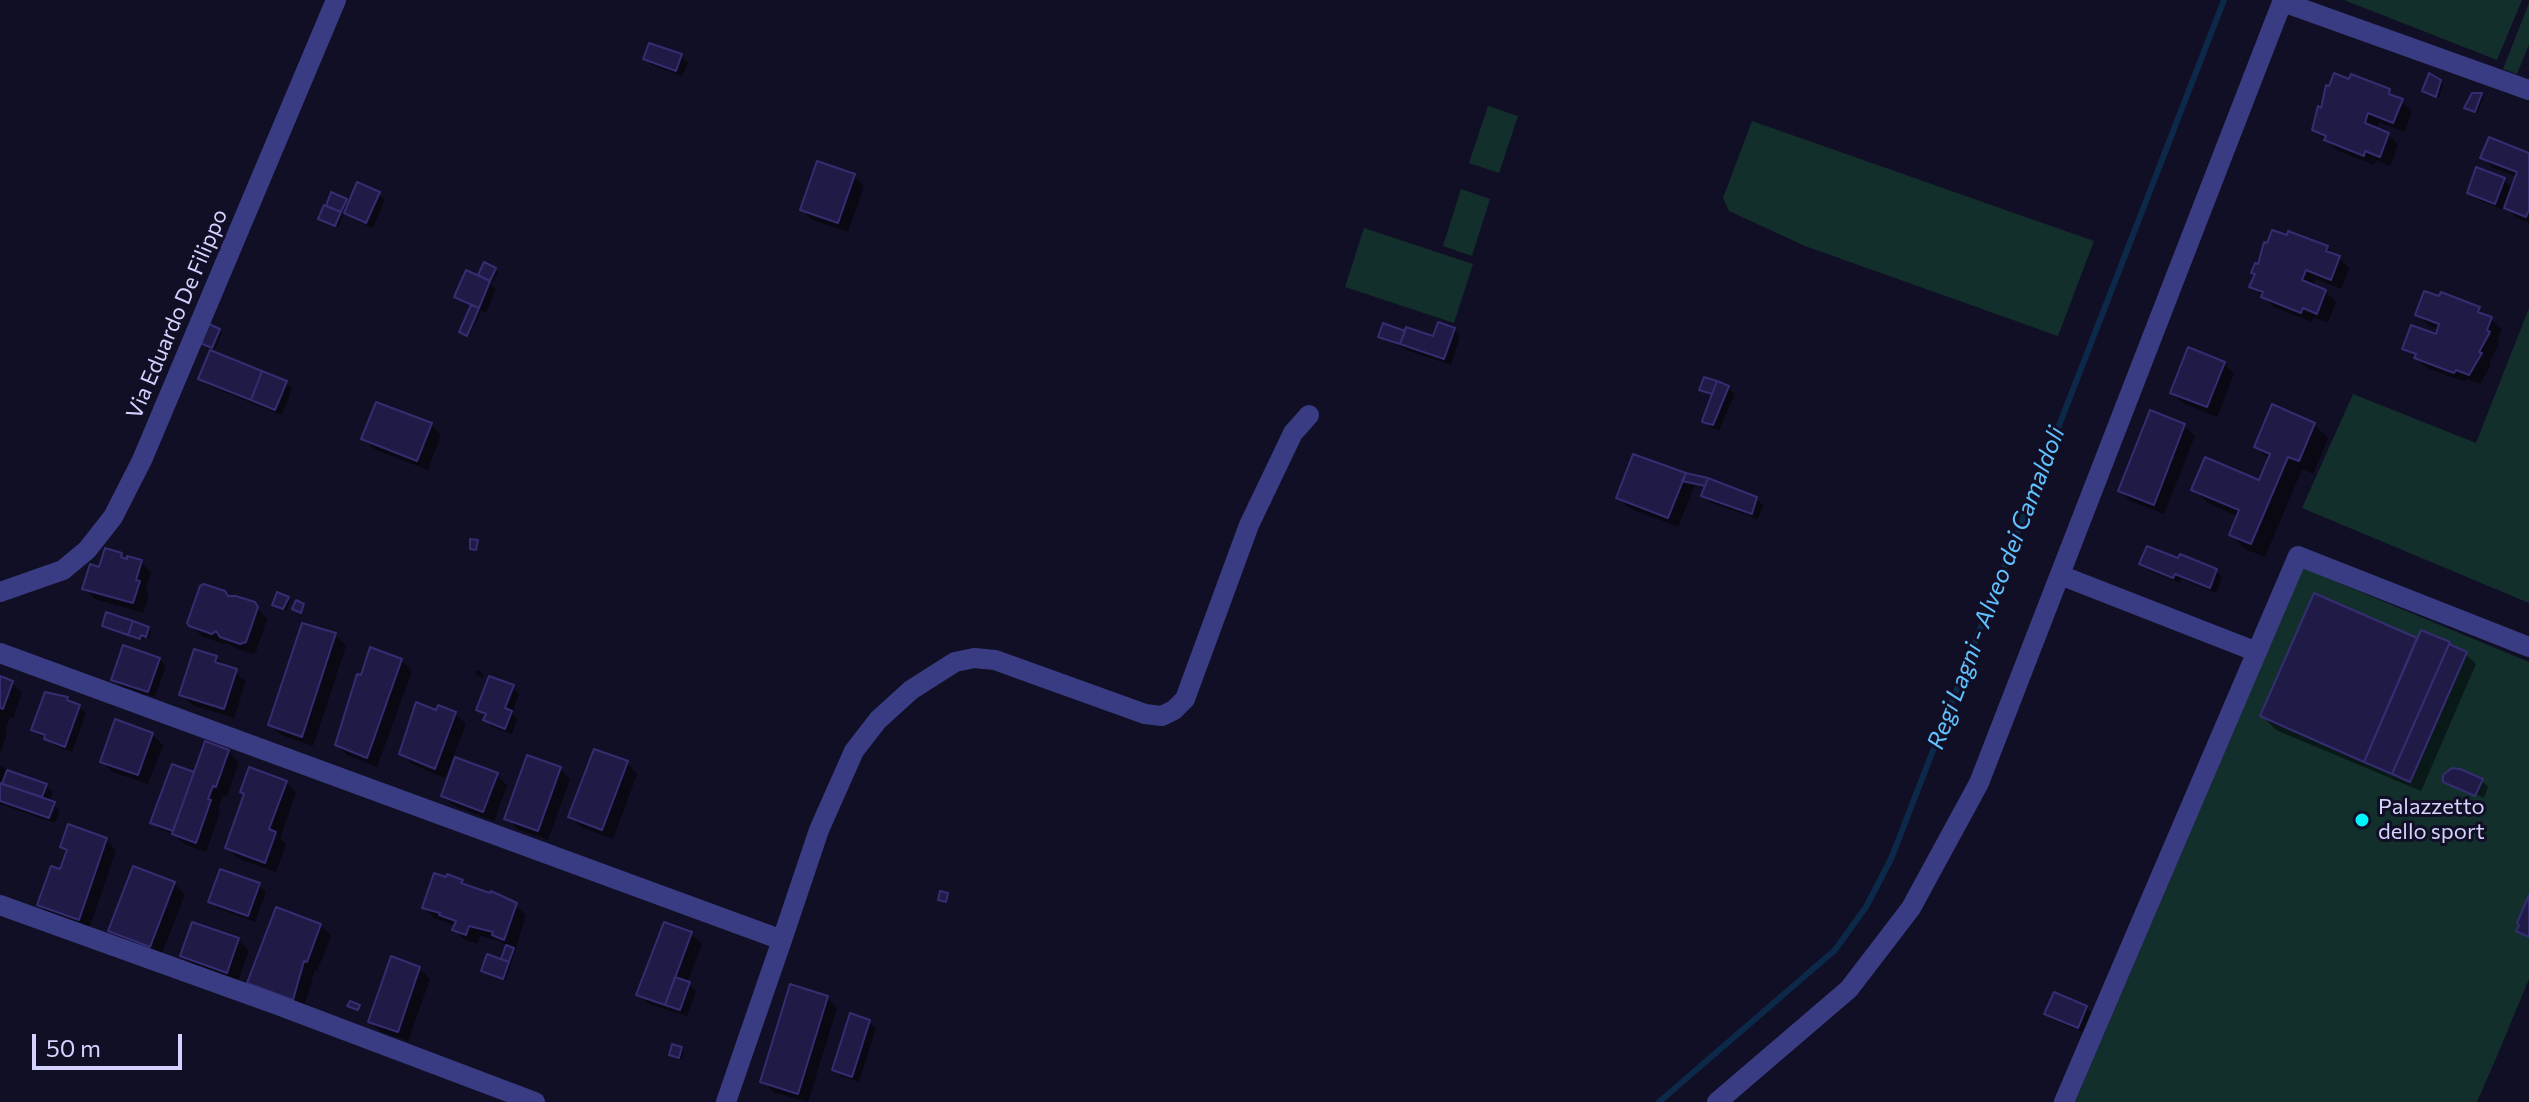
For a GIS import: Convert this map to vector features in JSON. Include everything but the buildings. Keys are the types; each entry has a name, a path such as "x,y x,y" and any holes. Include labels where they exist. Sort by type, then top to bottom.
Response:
{"street":[{"name":"Via Eduardo De Filippo","path":"0,592 63,570 87,550 113,517 142,460 336,0"},
{"path":"1717,1102 1849,989 1911,908 1979,783 2283,1 2529,90"},
{"path":"726,1102 819,830 854,751 878,720 911,690 955,662 974,658 995,660 1145,714 1162,716 1174,710 1185,699 1192,685 1249,525 1293,433 1309,415"},
{"path":"2064,1102 2298,556 2529,647"},
{"path":"2060,575 2257,652"},
{"path":"0,653 782,940"},
{"path":"0,905 535,1102"}],"green space":[{"path":"2344,0 2522,0 2497,60"},
{"path":"2529,3 2529,44 2517,74 2503,69"},
{"path":"1488,106 1518,116 1499,173 1469,163"},
{"path":"1752,121 2094,241 2058,336 1805,246 1729,211 1723,198"},
{"path":"1461,189 1490,199 1472,256 1443,246"},
{"path":"1364,228 1473,264 1454,323 1345,287"},
{"path":"2529,308 2529,603 2302,508 2353,394 2476,443"},
{"name":"Palazzetto dello sport","path":"2303,568 2529,662 2529,979 2497,1056 2477,1102 2075,1102"}],"waterway":[{"name":"Regi Lagni - Alveo dei Camaldoli","path":"1659,1102 1835,950 1866,907 1891,859 2224,0"}],"place":[{"name":"Palazzetto dello sport","path":"2362,820"}]}
